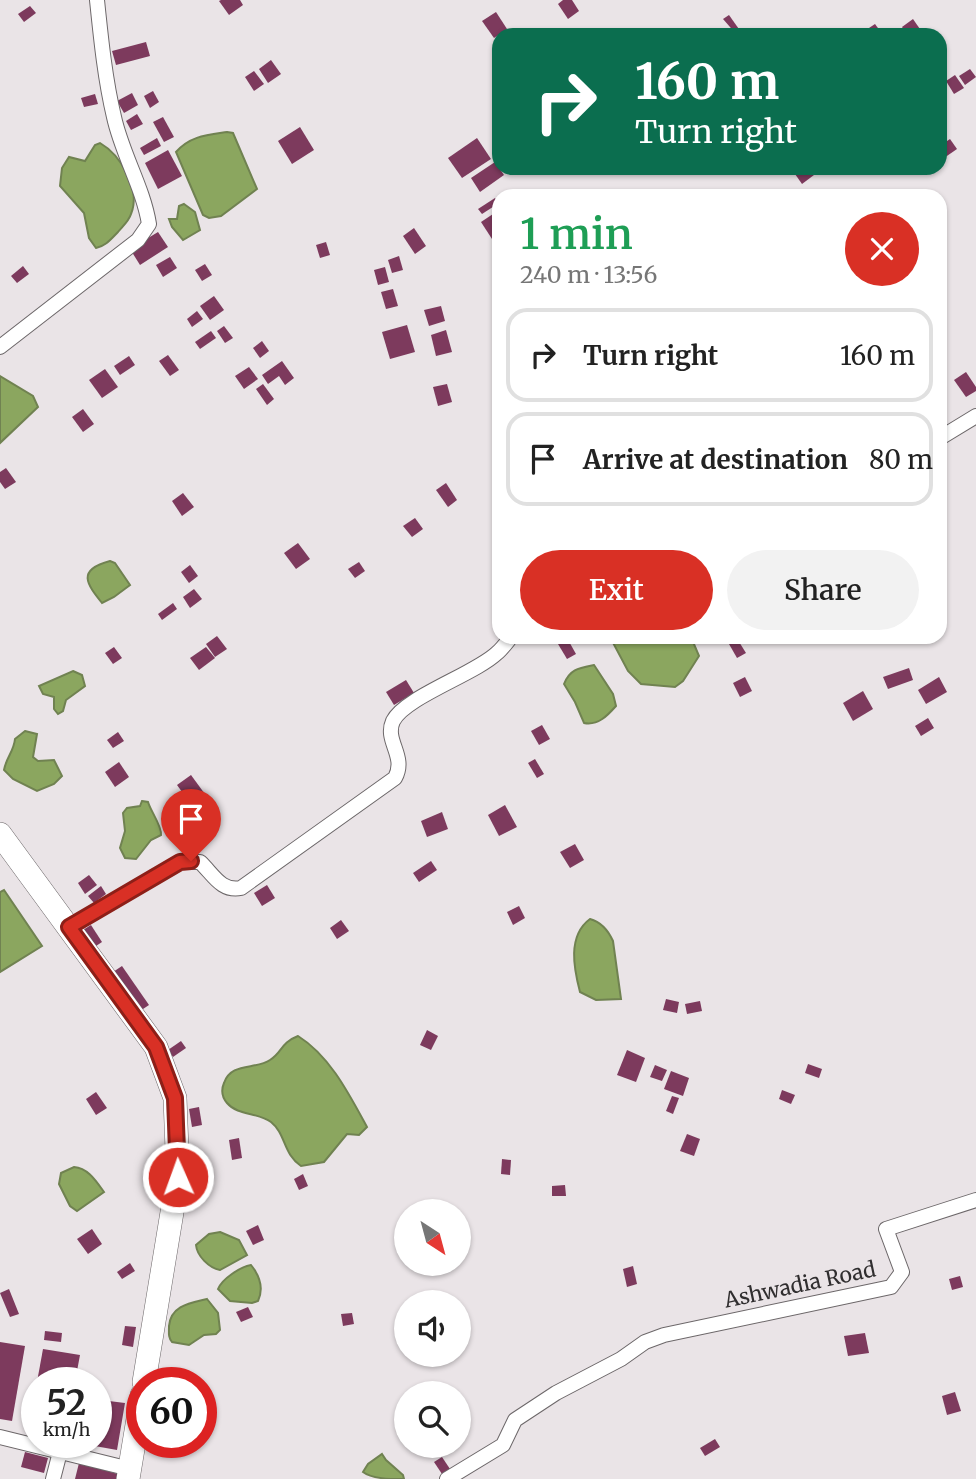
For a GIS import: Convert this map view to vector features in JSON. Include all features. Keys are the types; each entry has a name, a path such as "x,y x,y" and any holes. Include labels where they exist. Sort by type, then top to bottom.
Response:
{"main road":[{"path":"0,834 156,1047 175,1098 178,1177 146,1367"}],"street":[{"path":"0,346 138,240 149,224 146,201 130,170 114,118 97,0"},
{"path":"947,434 976,416"},
{"path":"69,927 180,862 200,862 222,886 231,890 241,888 395,778 400,762 391,734 393,721 406,707 496,654 505,644"},
{"name":"Ashwadia Road","path":"447,1479 503,1445 514,1420 556,1393 621,1359 645,1342 664,1335 891,1287 902,1272 886,1229 976,1200"},
{"path":"0,1437 21,1442"},
{"path":"53,1479 58,1458"},
{"path":"81,1458 129,1474"}],"shaded area":[{"path":"233,133 257,189 221,216 209,218 203,215 176,152 193,139"},
{"path":"100,143 122,164 131,184 133,205 125,224 108,242 96,248 89,238 84,213 60,186 62,168 69,157 85,161 95,145"},
{"path":"184,204 195,212 200,230 183,240 169,219 177,219 179,206"},
{"path":"0,376 33,396 38,407 0,443"},
{"path":"110,561 115,563 130,585 102,603 92,590 88,578 92,569"},
{"path":"614,644 694,644 699,656 683,681 675,687 641,684 628,671"},
{"path":"594,665 613,694 616,706 606,716 589,724 584,723 564,684 576,670"},
{"path":"73,671 82,675 85,686 66,700 63,711 58,714 54,709 54,697 43,694 39,686"},
{"path":"25,731 37,734 33,757 38,761 54,760 62,776 54,784 37,791 13,779 4,770 15,739"},
{"path":"142,801 148,802 161,835 151,840 136,859 125,858 120,848 125,831 123,813 127,808 140,806"},
{"path":"4,890 42,946 0,972 0,892"},
{"path":"590,919 604,927 613,941 621,999 596,1000 580,992 574,963 575,944 578,934"},
{"path":"298,1036 329,1065 367,1127 359,1135 347,1134 324,1162 301,1166 291,1156 271,1122 232,1107 225,1101 222,1091 227,1076 232,1072 270,1060"},
{"path":"74,1167 88,1172 104,1192 77,1211 70,1206 59,1184 61,1173"},
{"path":"220,1232 239,1240 247,1255 220,1270 204,1261 196,1245 209,1234"},
{"path":"251,1265 260,1282 258,1301 230,1301 218,1289 220,1285 232,1274"},
{"path":"207,1299 218,1313 220,1330 216,1334 204,1335 189,1345 172,1342 169,1326 174,1313 183,1306"},
{"path":"382,1454 404,1479 387,1479 363,1472 368,1464"}],"building":[{"path":"240,0 243,5 229,15 219,1"},
{"path":"563,0 572,0 579,11 568,19 558,4"},
{"path":"30,6 36,13 24,22 18,14"},
{"path":"496,12 506,28 492,28 492,35 482,21"},
{"path":"729,15 738,28 731,28 723,19"},
{"path":"913,19 919,28 903,28"},
{"path":"146,42 150,56 116,65 112,51"},
{"path":"271,60 281,74 268,83 259,69"},
{"path":"970,69 976,77 965,85 959,76"},
{"path":"254,71 264,84 254,91 245,77"},
{"path":"955,75 964,88 954,94 947,80"},
{"path":"153,91 159,102 150,108 144,96"},
{"path":"132,93 138,105 124,113 117,101"},
{"path":"95,94 98,104 84,107 81,98"},
{"path":"137,114 143,124 131,130 126,121"},
{"path":"163,117 174,137 164,142 153,122"},
{"path":"300,127 314,150 292,164 278,141"},
{"path":"157,138 161,146 144,155 140,148"},
{"path":"477,138 491,159 462,178 448,158"},
{"path":"950,139 957,149 947,156 947,141"},
{"path":"168,150 182,176 158,189 145,163"},
{"path":"492,164 492,175 504,175 480,192 471,178"},
{"path":"796,175 814,175 802,184"},
{"path":"492,200 492,208 482,214 478,209"},
{"path":"492,215 492,239 481,222"},
{"path":"414,228 426,246 415,254 403,236"},
{"path":"158,232 168,247 140,265 130,249"},
{"path":"326,242 330,255 320,258 316,245"},
{"path":"399,256 403,270 392,273 388,260"},
{"path":"170,257 177,268 163,277 156,265"},
{"path":"205,264 212,275 202,281 195,270"},
{"path":"23,266 29,274 17,283 11,276"},
{"path":"385,267 389,282 378,285 374,270"},
{"path":"393,289 398,306 386,309 381,292"},
{"path":"214,296 224,310 210,320 200,306"},
{"path":"441,306 445,321 429,326 424,310"},
{"path":"197,311 203,319 192,327 187,319"},
{"path":"407,325 415,352 390,359 382,332"},
{"path":"224,326 233,338 225,343 217,331"},
{"path":"446,330 452,352 436,356 431,335"},
{"path":"211,331 216,338 200,349 195,342"},
{"path":"262,341 269,351 260,358 253,348"},
{"path":"168,355 179,370 170,376 159,361"},
{"path":"129,356 135,365 120,375 114,366"},
{"path":"282,361 294,378 285,385 279,376 268,384 262,375"},
{"path":"249,367 258,379 244,389 235,376"},
{"path":"105,369 118,387 102,398 89,380"},
{"path":"966,372 976,391 966,397 954,380"},
{"path":"263,384 274,399 267,405 256,389"},
{"path":"447,384 452,402 438,406 433,387"},
{"path":"83,409 94,424 83,432 72,417"},
{"path":"6,468 16,482 5,489 0,482 0,472"},
{"path":"446,483 457,500 448,507 436,490"},
{"path":"183,493 194,507 182,516 172,501"},
{"path":"415,518 423,529 412,537 403,526"},
{"path":"298,543 310,559 296,569 284,553"},
{"path":"359,562 365,571 355,578 348,569"},
{"path":"190,565 198,576 189,583 181,572"},
{"path":"194,589 202,599 190,608 183,597"},
{"path":"173,603 177,609 162,620 158,614"},
{"path":"217,636 227,649 215,657 206,644"},
{"path":"558,644 570,644 576,654 567,659"},
{"path":"729,644 740,644 746,653 737,658"},
{"path":"114,647 122,658 113,664 105,653"},
{"path":"206,647 215,658 199,670 190,658"},
{"path":"909,668 913,680 888,689 883,677"},
{"path":"745,677 752,691 740,697 733,683"},
{"path":"939,677 947,692 926,704 918,690"},
{"path":"406,680 414,693 394,705 386,692"},
{"path":"863,691 873,709 853,721 843,703"},
{"path":"928,718 934,728 921,736 915,726"},
{"path":"542,725 550,739 539,745 531,731"},
{"path":"118,732 124,741 113,748 107,740"},
{"path":"535,759 544,774 537,778 528,763"},
{"path":"119,762 129,777 115,787 105,772"},
{"path":"191,775 210,801 196,811 177,785"},
{"path":"505,805 517,827 499,836 488,815"},
{"path":"442,812 448,829 427,837 421,821"},
{"path":"575,844 584,860 570,868 560,852"},
{"path":"431,861 437,870 419,882 413,873"},
{"path":"89,875 97,885 85,894 78,883"},
{"path":"267,885 275,898 262,906 254,893"},
{"path":"101,886 106,894 94,903 88,896"},
{"path":"519,906 525,918 513,925 507,912"},
{"path":"341,920 349,931 337,939 330,928"},
{"path":"91,925 102,942 93,948 83,930"},
{"path":"122,966 149,1005 140,1011 113,972"},
{"path":"666,999 679,1002 677,1013 663,1010"},
{"path":"700,1001 702,1011 687,1014 685,1004"},
{"path":"427,1030 438,1036 431,1050 420,1045"},
{"path":"181,1041 186,1048 173,1057 168,1050"},
{"path":"627,1050 645,1058 636,1082 617,1075"},
{"path":"808,1064 822,1069 819,1078 805,1073"},
{"path":"655,1065 667,1070 662,1081 650,1077"},
{"path":"671,1071 689,1078 683,1096 664,1089"},
{"path":"782,1090 795,1095 791,1104 779,1099"},
{"path":"96,1092 107,1108 96,1115 86,1099"},
{"path":"672,1096 679,1098 673,1114 666,1111"},
{"path":"199,1107 202,1125 192,1127 189,1109"},
{"path":"687,1134 700,1139 694,1156 680,1151"},
{"path":"239,1138 242,1158 232,1160 229,1140"},
{"path":"502,1159 511,1160 510,1175 501,1174"},
{"path":"303,1174 308,1186 299,1190 294,1179"},
{"path":"565,1185 566,1196 552,1196 552,1186"},
{"path":"258,1225 264,1240 253,1245 246,1231"},
{"path":"92,1229 102,1244 88,1254 77,1239"},
{"path":"130,1263 135,1271 122,1279 117,1272"},
{"path":"633,1266 637,1284 627,1287 623,1269"},
{"path":"960,1276 963,1287 952,1290 949,1279"},
{"path":"9,1289 19,1314 10,1317 0,1293"},
{"path":"248,1307 253,1317 241,1322 236,1312"},
{"path":"352,1313 354,1324 343,1326 341,1314"},
{"path":"125,1326 136,1327 133,1347 122,1345"},
{"path":"45,1331 62,1333 61,1342 44,1340"},
{"path":"865,1333 869,1353 848,1356 844,1336"},
{"path":"0,1342 25,1346 12,1421 0,1419"},
{"path":"43,1349 80,1355 78,1367 40,1367"},
{"path":"955,1392 961,1411 947,1415 942,1396"},
{"path":"112,1401 125,1403 117,1450 112,1449"},
{"path":"715,1439 720,1447 705,1456 700,1448"},
{"path":"23,1458 48,1458 44,1473 21,1467"},
{"path":"443,1458 450,1469 442,1474 434,1462"},
{"path":"79,1463 118,1474 117,1479 75,1479"}],"route":[{"path":"178,1177 175,1098 156,1047 69,927 180,862 191,861"}]}
